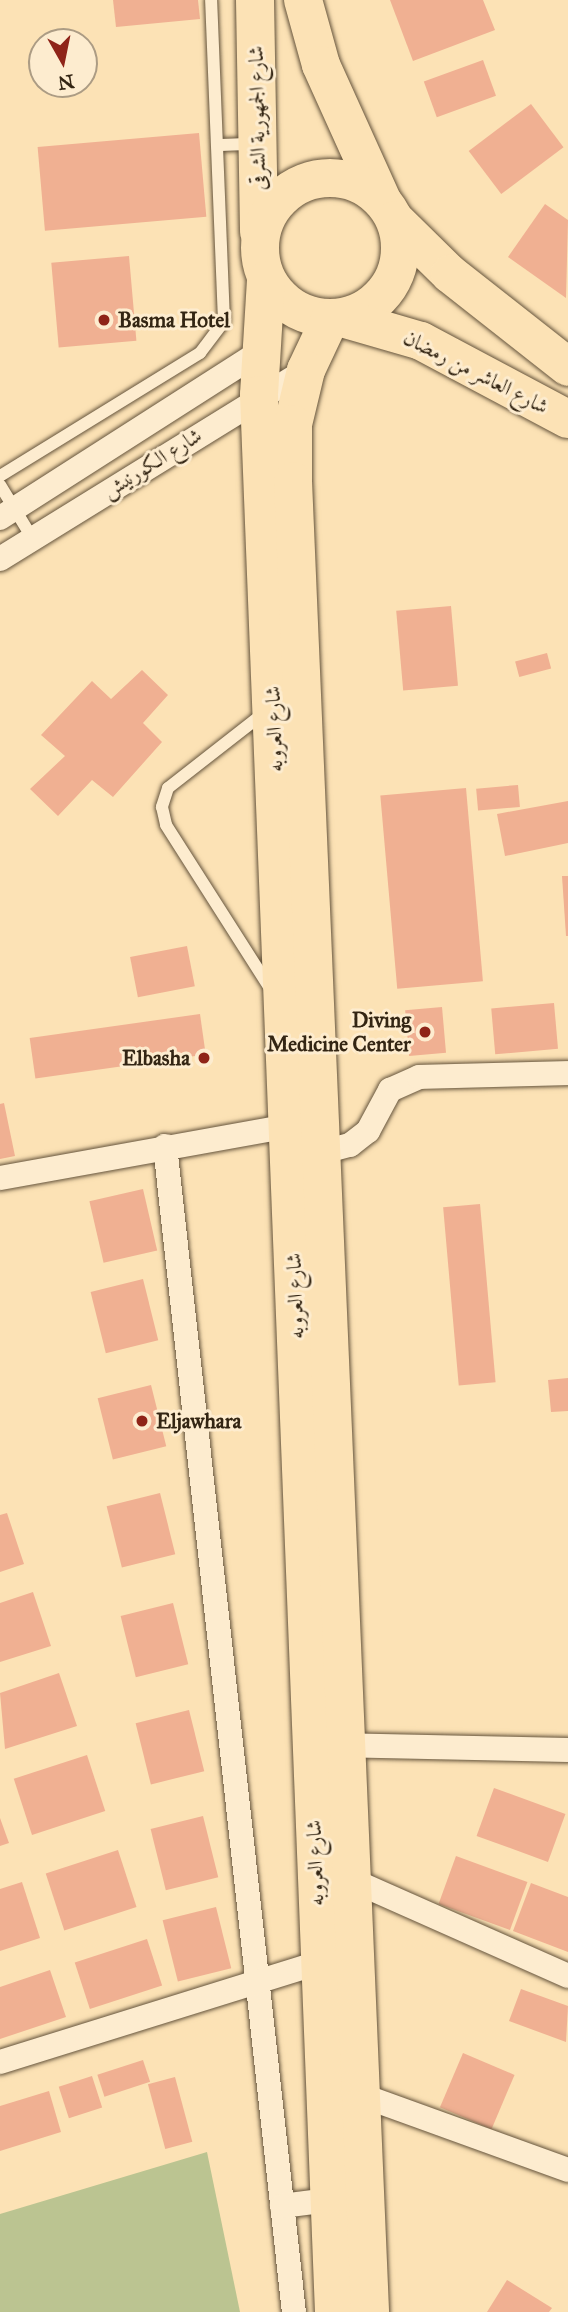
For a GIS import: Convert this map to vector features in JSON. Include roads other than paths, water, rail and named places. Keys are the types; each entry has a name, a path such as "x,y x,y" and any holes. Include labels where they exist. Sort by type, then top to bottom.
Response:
{"main road":[{"name":"شارع الجمهورية الشرقى","path":"255,0 260,236"},
{"path":"304,1 321,65 388,210 401,245 391,281 366,309 336,318 293,309 266,280 260,236 280,197 320,178 354,182 388,210 460,282 568,367"},
{"name":"شارع العروبه","path":"266,280 259,395 286,1012 318,1963 350,2117 370,2312"},
{"name":"شارع العروبه","path":"334,2312 329,2200 350,2117 354,1881 293,481 293,424 306,370 336,318"},
{"name":"شارع العاشر من رمضان","path":"336,318 421,341 568,419"}],"street":[{"name":"شارع الكورنيش","path":"8,513 260,352"},
{"name":"شارع الكورنيش","path":"3,551 33,539 259,395 306,370"},
{"path":"323,1152 350,1145 368,1131 390,1090 419,1077 568,1073"},
{"path":"0,1178 165,1146 290,1126"},
{"path":"165,1146 294,2312"},
{"path":"311,1746 349,1744 568,1750"},
{"path":"354,1881 568,1976"},
{"path":"0,2062 318,1963"},
{"path":"350,2117 568,2170"},
{"path":"282,2206 329,2200"}],"lane":[{"path":"0,476 200,353 216,336 228,301 211,0"},
{"path":"220,145 258,144"},
{"path":"0,485 8,513 33,539"},
{"path":"273,706 168,788 162,807 166,825 286,1012"}],"place":[{"name":"Basma Hotel","path":"104,320"},
{"name":"Diving Medicine Center","path":"425,1032"},
{"name":"Elbasha","path":"204,1058"},
{"name":"Eljawhara","path":"142,1421"}]}
